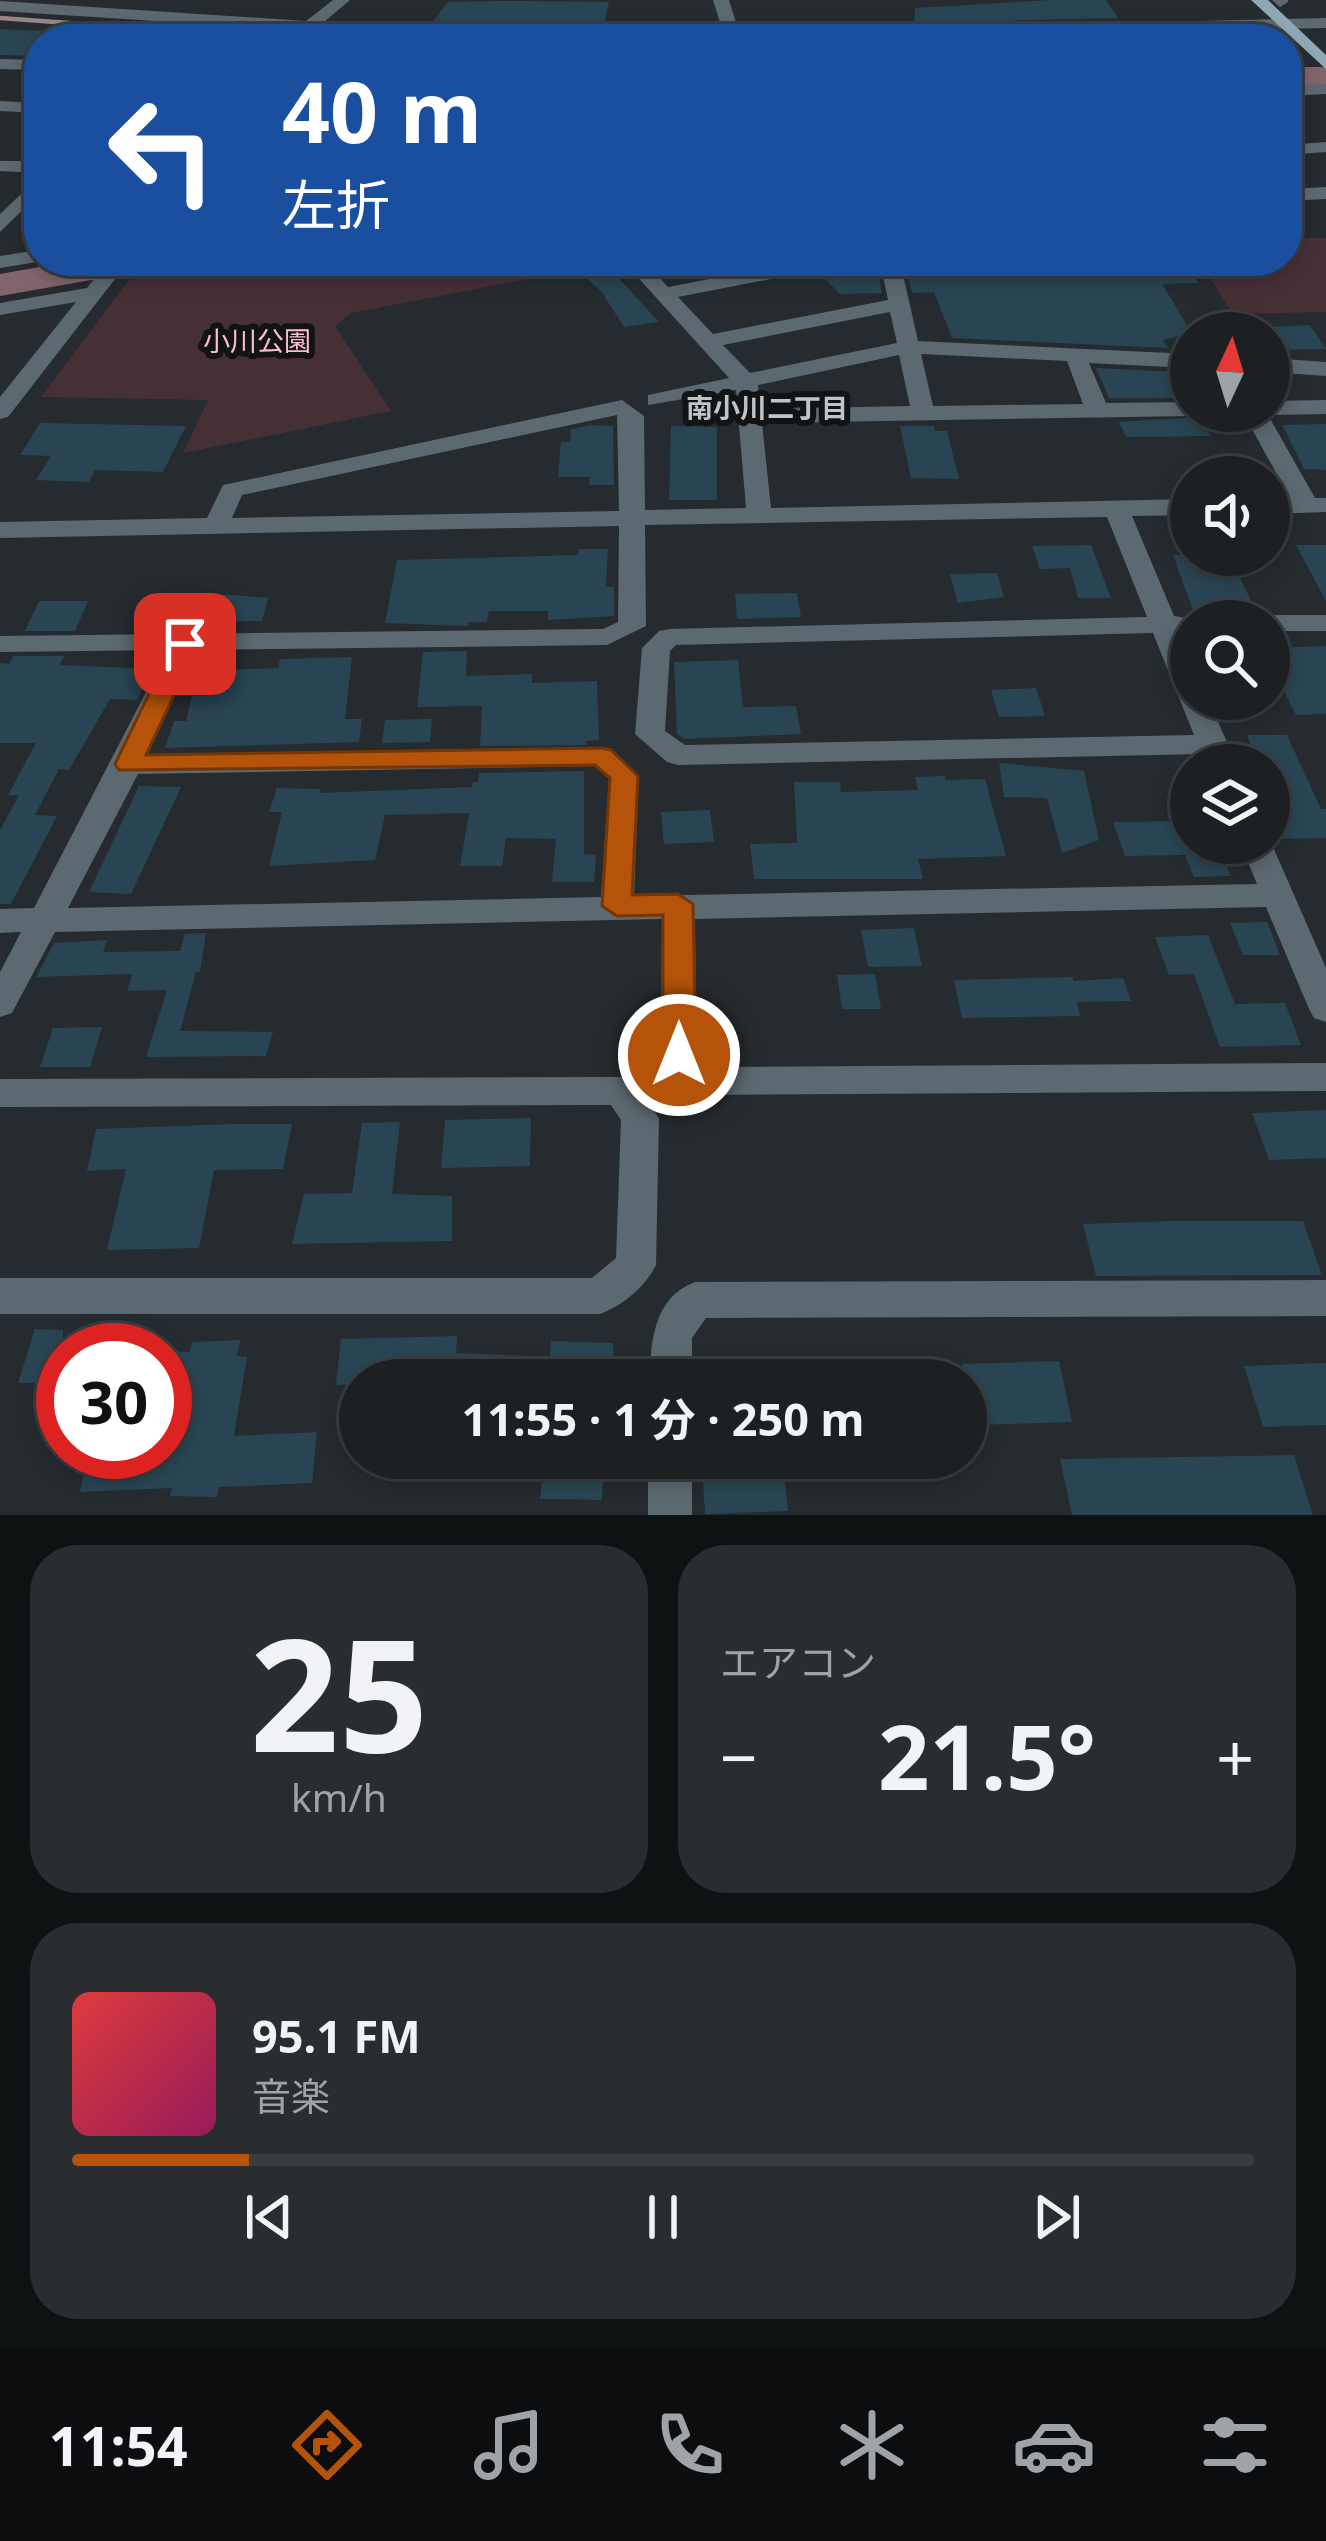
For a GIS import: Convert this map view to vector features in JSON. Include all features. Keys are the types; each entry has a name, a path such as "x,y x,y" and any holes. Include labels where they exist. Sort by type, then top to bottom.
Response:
{"main road":[{"path":"1259,0 1285,24"},
{"path":"1302,40 1326,63"}],"street":[{"path":"212,21 242,0"},
{"path":"312,24 342,0"},
{"path":"0,6 234,24"},
{"path":"1285,24 1326,23"},
{"path":"969,24 1138,24"},
{"path":"0,226 24,200"},
{"path":"0,309 106,276"},
{"path":"0,412 106,276"},
{"path":"646,276 747,384 759,514"},
{"path":"662,294 755,276"},
{"path":"893,276 923,413"},
{"path":"707,342 898,304"},
{"path":"656,400 907,346 1170,360"},
{"path":"1075,355 1097,410"},
{"path":"1290,366 1326,369"},
{"path":"0,644 608,637 632,626 632,416 622,407 232,490 216,526"},
{"path":"1290,408 1326,407"},
{"path":"748,416 1170,409"},
{"path":"1268,432 1317,505"},
{"path":"0,530 1170,507"},
{"path":"1116,508 1170,609"},
{"path":"1290,623 1326,623"},
{"path":"1170,624 669,637 656,648 650,734 678,755 1170,754"},
{"path":"0,1004 128,764 185,644"},
{"path":"128,764 601,756 624,776 617,906"},
{"path":"1265,864 1326,1009"},
{"path":"0,921 1279,895"},
{"path":"678,904 679,1055 699,1081 1326,1077"},
{"path":"0,1093 621,1090 640,1118 636,1265 600,1296 0,1296"},
{"path":"671,1359 671,1334 695,1300 1326,1298"},
{"path":"670,1479 670,1515"}],"green space":[{"path":"1302,238 1326,238 1326,312 1232,312 1209,276 1302,276"},
{"name":"小川公園","path":"152,276 539,277 351,313 335,326 391,411 183,453 208,400 41,397 129,280"}],"building":[{"path":"1106,0 1118,18 914,23 915,8"},
{"path":"448,2 609,2 604,24 431,24"},
{"path":"0,29 24,30 24,56 0,55"},
{"path":"584,276 617,276 659,322 624,327 601,291"},
{"path":"822,276 879,276 882,293 840,294"},
{"path":"908,276 1194,276 1198,283 1162,284 1179,312 1170,312 1170,338 1163,340 1168,348 952,338 934,292 912,293"},
{"path":"1310,325 1326,349 1290,350 1290,326"},
{"path":"1096,368 1170,372 1170,398 1109,398"},
{"path":"1170,419 1170,432 1208,432 1210,436 1126,437 1119,422"},
{"path":"40,423 186,426 163,472 95,470 89,482 36,480 51,456 20,455"},
{"path":"1326,424 1326,470 1304,469 1286,432 1290,432 1290,425"},
{"path":"613,426 614,485 589,485 590,477 558,477 561,442 570,442 571,429"},
{"path":"671,426 717,427 717,500 669,500"},
{"path":"900,426 947,431 959,479 911,478"},
{"path":"1091,545 1111,598 1078,598 1070,568 1040,569 1032,546"},
{"path":"1296,545 1326,545 1326,601"},
{"path":"578,549 608,549 606,587 614,587 614,616 548,620 548,611 489,611 487,622 469,622 468,626 385,623 397,560 578,555"},
{"path":"997,573 1004,597 958,603 950,574"},
{"path":"1181,576 1239,576 1251,600 1189,600"},
{"path":"797,593 801,617 737,619 735,594"},
{"path":"217,594 268,598 262,621 211,622"},
{"path":"39,601 88,601 75,631 25,631"},
{"path":"1326,646 1326,714 1296,715 1290,703 1290,647"},
{"path":"467,651 466,676 532,674 532,683 597,681 599,740 586,741 586,745 480,746 482,706 417,707 423,652"},
{"path":"13,656 64,656 60,665 153,669 137,700 110,699 69,770 59,769 35,815 57,816 11,904 0,904 0,830 19,795 8,795 36,743 0,743 0,663 9,664"},
{"path":"352,657 345,719 362,719 359,742 165,748 174,721 186,721 198,671 278,668 280,659"},
{"path":"738,660 743,707 796,706 801,734 685,739 677,734 674,662"},
{"path":"1036,688 1045,716 999,717 991,690"},
{"path":"432,719 430,742 382,743 385,720"},
{"path":"1247,735 1287,735 1321,809 1326,809 1326,838 1290,839 1290,744 1251,744"},
{"path":"999,763 1084,771 1099,840 1062,853 1047,798 1004,797"},
{"path":"584,771 584,854 596,855 594,882 552,882 556,839 506,838 502,866 460,866 469,813 385,815 375,860 269,866 282,812 269,812 277,788 320,789 319,793 472,787 479,773"},
{"path":"945,776 946,780 985,779 1006,856 918,859 923,879 754,879 750,844 797,843 794,782 840,782 841,792 918,790 915,777"},
{"path":"139,786 181,787 131,894 89,892"},
{"path":"710,810 714,842 664,844 661,812"},
{"path":"1170,821 1170,855 1125,856 1113,822"},
{"path":"1189,864 1226,864 1231,876 1194,877"},
{"path":"1267,922 1280,955 1243,955 1230,923"},
{"path":"914,928 922,966 868,967 861,930"},
{"path":"206,933 200,972 196,972 180,1031 273,1032 266,1056 146,1057 167,990 127,991 132,974 36,977 54,943 107,940 103,952 180,951 185,934"},
{"path":"1208,935 1235,1004 1285,1003 1301,1045 1220,1047 1194,974 1169,975 1155,937"},
{"path":"875,974 881,1009 842,1009 837,975"},
{"path":"1073,977 1073,981 1123,978 1131,1001 1077,1002 1080,1016 962,1018 954,980"},
{"path":"102,1027 90,1067 40,1067 53,1028"},
{"path":"1326,1110 1326,1158 1269,1160 1252,1113"},
{"path":"531,1118 530,1166 441,1168 445,1120"},
{"path":"400,1122 392,1194 452,1196 452,1241 292,1244 304,1194 352,1193 362,1123"},
{"path":"292,1124 283,1169 214,1170 199,1248 107,1250 126,1169 87,1171 96,1129"},
{"path":"1303,1221 1322,1275 1096,1276 1083,1224"},
{"path":"35,1329 36,1329 36,1383 18,1383"},
{"path":"457,1336 456,1353 550,1357 551,1341 613,1343 613,1359 339,1359 336,1385 341,1339"},
{"path":"240,1340 237,1356 247,1357 234,1436 317,1432 312,1483 219,1487 217,1497 170,1496 172,1488 80,1492 83,1479 192,1479 192,1342"},
{"path":"1059,1361 1072,1422 987,1425 987,1363"},
{"path":"1326,1363 1326,1425 1263,1427 1244,1366"},
{"path":"1294,1455 1313,1515 1072,1515 1060,1459"},
{"path":"542,1479 603,1479 602,1500 540,1499"},
{"path":"703,1479 785,1479 788,1511 705,1514"}],"waterway":[{"path":"0,18 82,24"},
{"path":"1302,76 1326,76"},
{"path":"0,285 51,276"}],"district":[{"name":"南小川二丁目","path":"767,407"}],"route":[{"path":"185,644 128,764 601,756 624,776 617,906 678,904 679,1055"}]}
